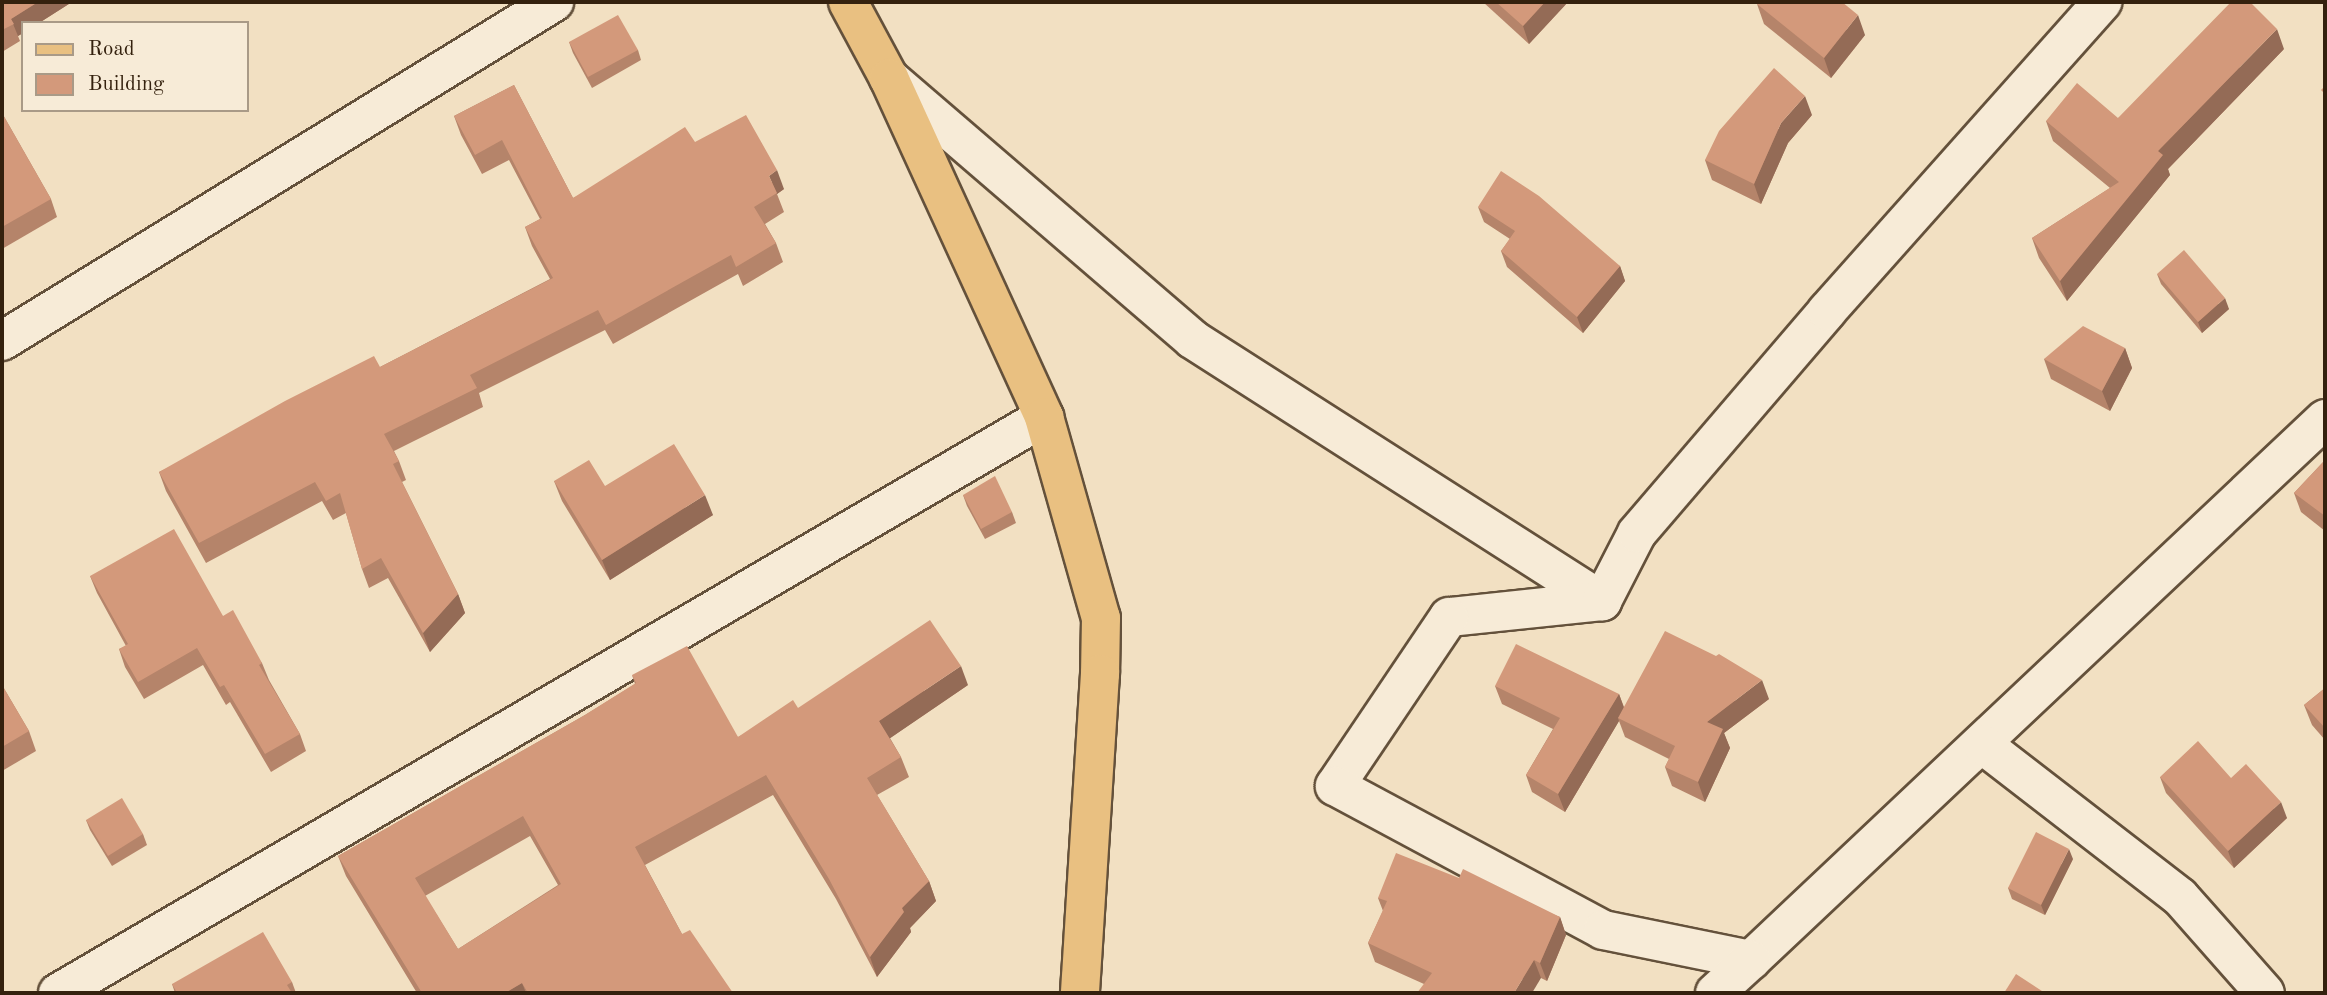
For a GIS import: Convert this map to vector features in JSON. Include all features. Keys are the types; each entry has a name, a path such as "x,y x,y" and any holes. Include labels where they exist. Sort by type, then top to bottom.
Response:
{"main road":[{"path":"848,2 889,78 1044,416 1101,618 1080,993"}],"street":[{"path":"2,341 554,2"},
{"path":"1602,601 1637,533 1827,311 2102,2"},
{"path":"889,78 1192,339 1602,601"},
{"path":"58,993 1044,416"},
{"path":"1715,993 2325,419"},
{"path":"1602,601 1449,617 1335,786 1603,930 1751,960"},
{"path":"1982,744 2180,897 2265,993"}],"building":[{"path":"2,2 38,2 11,19 14,24 2,30"},
{"path":"1496,2 1545,2 1523,26"},
{"path":"1842,2 1858,15 1824,58 1757,4"},
{"path":"2231,2 2250,2 2277,29 2158,151 2163,155 2060,281 2032,238 2119,182 2046,121 2077,83 2118,118"},
{"path":"618,15 638,50 588,77 569,42"},
{"path":"1774,68 1805,96 1781,123 1754,184 1705,160 1719,131"},
{"path":"514,85 573,198 685,127 695,142 746,115 777,170 769,176 777,193 754,207 776,243 736,267 731,255 606,325 598,310 470,375 477,388 384,434 399,461 393,464 458,594 423,633 381,558 362,569 340,493 326,501 315,482 199,543 159,472 285,401 374,356 380,367 553,278 525,227 542,218 502,140 475,155 454,116"},
{"path":"2,113 51,199 2,227"},
{"path":"1501,171 1539,196 1620,266 1577,317 1501,251 1515,231 1478,207"},
{"path":"2184,250 2225,298 2198,322 2157,274"},
{"path":"2083,326 2125,348 2102,391 2044,359"},
{"path":"674,444 705,495 602,560 554,481 589,460 605,486"},
{"path":"2325,460 2325,516 2294,493"},
{"path":"995,476 1012,512 981,529 963,495"},
{"path":"174,529 223,616 233,610 262,663 259,665 300,734 265,754 224,685 220,687 197,648 138,682 119,649 128,644 90,576"},
{"path":"930,620 961,666 879,721 901,757 867,778 929,881 902,908 904,912 870,957 829,879 766,775 635,847 682,934 690,930 733,993 528,993 522,983 505,993 422,993 338,856 585,715 636,683 632,675 687,646 738,737 793,700 798,708","holes":["523,816 561,884 458,949 415,878"]},
{"path":"1665,631 1716,656 1719,654 1762,680 1707,722 1723,729 1698,782 1665,767 1675,746 1618,718"},
{"path":"1516,644 1619,694 1558,794 1526,775 1560,718 1495,686"},
{"path":"2,685 29,731 2,747"},
{"path":"2325,688 2325,728 2304,705"},
{"path":"2198,741 2231,778 2246,764 2281,802 2228,851 2160,777"},
{"path":"122,798 143,834 108,856 86,820"},
{"path":"2036,832 2069,849 2041,905 2008,888"},
{"path":"1396,853 1459,878 1463,869 1560,917 1540,963 1534,960 1514,993 1417,993 1432,973 1368,943 1387,901 1378,898"},
{"path":"263,932 292,982 287,985 292,993 177,993 172,984"},
{"path":"2016,974 2045,993 2004,993"}]}
